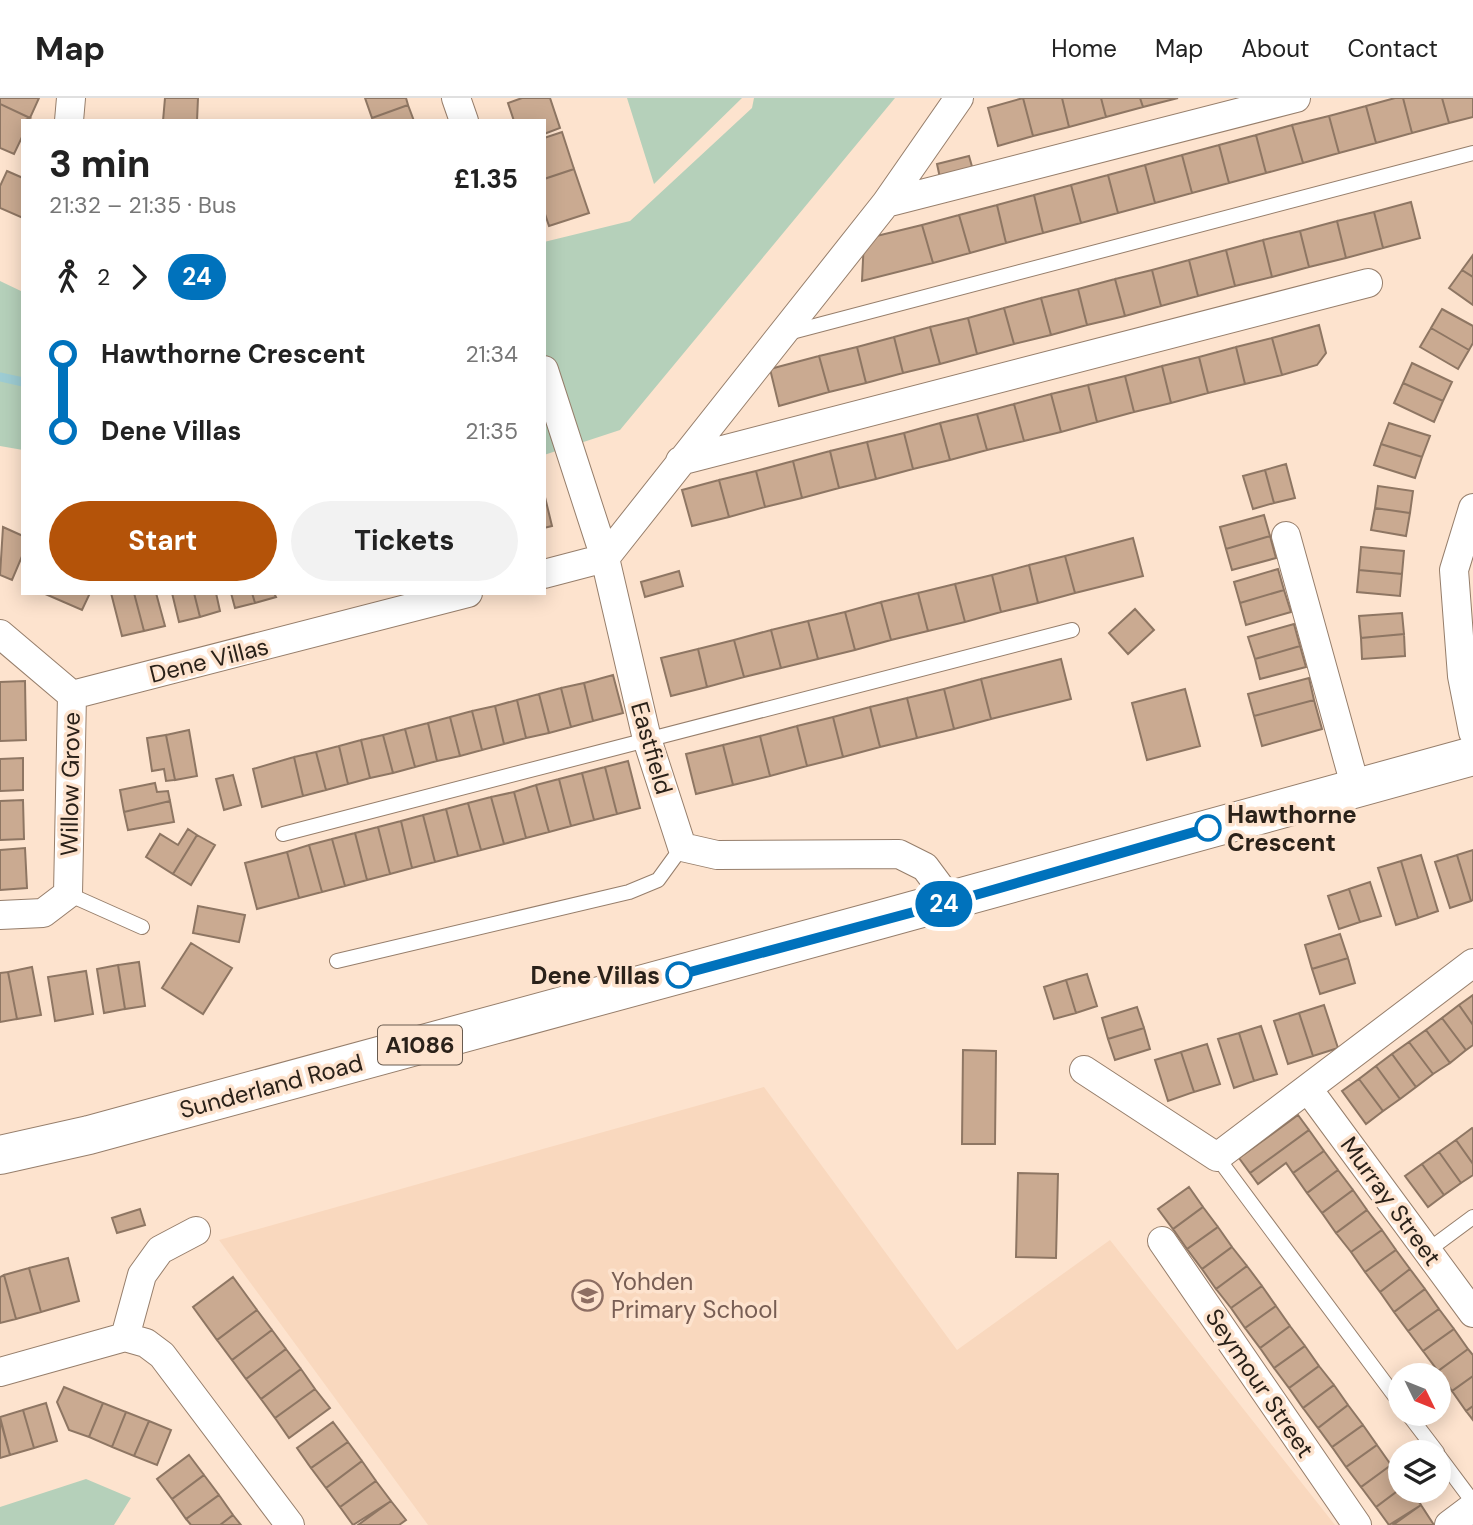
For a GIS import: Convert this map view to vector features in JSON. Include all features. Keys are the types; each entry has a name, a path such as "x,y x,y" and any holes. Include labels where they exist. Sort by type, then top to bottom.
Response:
{"main road":[{"name":"Sunderland Road","path":"0,1155 89,1135 951,902 1246,817 1473,757"}],"street":[{"path":"69,119 71,98"},
{"path":"456,98 463,119"},
{"path":"546,573 605,558 886,203 960,98"},
{"path":"886,203 1296,98"},
{"path":"680,461 1368,283"},
{"name":"Eastfield","path":"546,376 605,558 647,739 682,846"},
{"path":"1473,508 1454,570 1462,676 1473,732"},
{"path":"1286,536 1356,789"},
{"name":"Dene Villas","path":"72,695 460,595"},
{"name":"Willow Grove","path":"0,634 72,695 68,894"},
{"path":"682,846 717,855 899,854 925,867 951,902"},
{"path":"0,915 43,913 68,894"},
{"path":"1084,1070 1217,1157 1473,963"},
{"name":"Murray Street","path":"1308,1088 1473,1313"},
{"path":"125,1337 142,1275 160,1250 196,1231"},
{"name":"Seymour Street","path":"1162,1241 1357,1525"},
{"path":"0,1372 125,1337 146,1343 162,1356 290,1525"},
{"path":"1449,1525 1473,1504"}],"lane":[{"path":"780,335 1473,153"},
{"path":"283,834 1072,630"},
{"path":"337,961 639,888 657,880 682,846"},
{"path":"68,894 142,927"},
{"path":"1217,1157 1388,1387"},
{"path":"1427,1251 1473,1217"},
{"path":"1451,1473 1473,1504"}],"shaded area":[{"name":"Yohden Primary School","path":"764,1087 957,1350 1110,1240 1335,1525 428,1525 219,1240"}],"green space":[{"path":"627,98 742,98 654,184"},
{"path":"754,98 895,98 620,430 546,454 546,242 630,221 752,108"},
{"path":"0,281 21,291 21,450 0,446"},
{"path":"86,1479 131,1498 114,1525 0,1525 0,1507"}],"building":[{"path":"0,98 39,98 30,118 0,104"},
{"path":"165,98 198,98 197,119 163,119"},
{"path":"365,98 406,98 408,105 372,118"},
{"path":"522,98 550,98 560,128 546,133 546,119 513,119 508,103"},
{"path":"1023,98 1033,136 998,146 988,108"},
{"path":"1023,98 1062,98 1069,127 1033,136"},
{"path":"1062,98 1101,98 1106,117 1069,127"},
{"path":"1101,98 1140,98 1143,107 1106,117"},
{"path":"1140,98 1178,98 1143,107"},
{"path":"1403,98 1412,133 1376,143 1366,106"},
{"path":"1403,98 1442,98 1449,123 1412,133"},
{"path":"1442,98 1473,98 1473,117 1449,123"},
{"path":"0,104 30,118 21,119 21,139 14,154 0,148"},
{"path":"408,105 413,119 372,119"},
{"path":"1366,106 1376,143 1339,153 1329,116"},
{"path":"1329,116 1339,153 1303,163 1292,125"},
{"path":"1292,125 1303,163 1266,173 1256,135"},
{"path":"562,132 574,169 546,178 546,137"},
{"path":"1256,135 1266,173 1229,183 1219,145"},
{"path":"1219,145 1229,183 1192,193 1182,155"},
{"path":"1182,155 1192,193 1155,203 1145,165"},
{"path":"969,156 973,170 940,178 937,164"},
{"path":"1145,165 1155,203 1118,213 1108,175"},
{"path":"574,169 589,213 549,226 546,217 546,178"},
{"path":"7,171 21,177 21,217 0,208 0,186"},
{"path":"1108,175 1118,213 1081,223 1071,185"},
{"path":"1071,185 1081,223 1043,233 1034,195"},
{"path":"1034,195 1043,233 1006,243 997,205"},
{"path":"1411,202 1420,238 1383,248 1374,212"},
{"path":"997,205 1006,243 970,253 959,215"},
{"path":"1374,212 1383,248 1346,258 1337,221"},
{"path":"959,215 970,253 933,263 922,225"},
{"path":"1337,221 1346,258 1309,267 1300,231"},
{"path":"922,225 933,263 862,281 864,239"},
{"path":"1300,231 1309,267 1272,277 1263,240"},
{"path":"1263,240 1272,277 1235,286 1226,250"},
{"path":"1226,250 1235,286 1198,296 1189,260"},
{"path":"1473,255 1473,277 1462,270"},
{"path":"1189,260 1198,296 1161,306 1152,270"},
{"path":"1152,270 1161,306 1125,316 1115,279"},
{"path":"1462,270 1473,277 1473,305 1449,288"},
{"path":"1115,279 1125,316 1087,325 1078,289"},
{"path":"1078,289 1087,325 1051,335 1041,298"},
{"path":"1041,298 1051,335 1014,344 1004,308"},
{"path":"1004,308 1014,344 977,354 968,318"},
{"path":"1442,309 1473,326 1473,343 1469,350 1431,328"},
{"path":"968,318 977,354 940,364 930,327"},
{"path":"1319,325 1326,353 1317,365 1282,375 1272,338"},
{"path":"930,327 940,364 903,373 894,337"},
{"path":"1431,328 1469,350 1458,369 1420,347"},
{"path":"894,337 903,373 866,383 857,347"},
{"path":"1272,338 1282,375 1245,384 1236,347"},
{"path":"857,347 866,383 829,392 819,356"},
{"path":"1236,347 1245,384 1208,393 1199,357"},
{"path":"819,356 829,392 779,406 770,369"},
{"path":"1199,357 1208,393 1171,403 1162,366"},
{"path":"1412,363 1452,382 1443,401 1403,383"},
{"path":"1162,366 1171,403 1134,412 1125,376"},
{"path":"1125,376 1134,412 1097,422 1088,385"},
{"path":"1403,383 1443,401 1434,422 1394,403"},
{"path":"1088,385 1097,422 1061,432 1051,394"},
{"path":"1051,394 1061,432 1024,441 1014,404"},
{"path":"1014,404 1024,441 987,450 977,414"},
{"path":"977,414 987,450 950,460 940,423"},
{"path":"940,423 950,460 913,469 904,433"},
{"path":"1389,423 1430,436 1422,457 1381,444"},
{"path":"904,433 913,469 876,479 867,442"},
{"path":"867,442 876,479 839,488 830,451"},
{"path":"1381,444 1422,457 1415,478 1374,465"},
{"path":"830,451 839,488 802,498 793,461"},
{"path":"793,461 802,498 765,507 756,471"},
{"path":"1286,464 1295,498 1274,503 1265,470"},
{"path":"1265,470 1274,503 1253,509 1243,476"},
{"path":"756,471 765,507 729,517 719,480"},
{"path":"719,480 729,517 692,526 682,490"},
{"path":"1378,486 1413,491 1410,513 1375,508"},
{"path":"546,501 552,526 546,528"},
{"path":"1375,508 1410,513 1406,536 1371,530"},
{"path":"1264,515 1270,536 1226,549 1220,527"},
{"path":"3,527 21,535 21,559 12,580 0,575"},
{"path":"1270,536 1276,558 1232,570 1226,549"},
{"path":"1133,538 1143,576 1075,593 1065,556"},
{"path":"1361,547 1404,551 1402,574 1359,570"},
{"path":"1065,556 1075,593 1038,603 1029,565"},
{"path":"1029,565 1038,603 1001,612 992,575"},
{"path":"1278,569 1284,590 1240,603 1234,582"},
{"path":"1359,570 1402,574 1400,596 1357,592"},
{"path":"679,571 683,586 645,597 641,582"},
{"path":"992,575 1001,612 965,622 955,584"},
{"path":"955,584 965,622 928,631 918,593"},
{"path":"1284,590 1291,612 1246,625 1240,603"},
{"path":"918,593 928,631 891,640 881,602"},
{"path":"48,595 89,595 82,610"},
{"path":"112,595 135,595 144,631 122,636"},
{"path":"135,595 157,595 165,626 144,631"},
{"path":"172,595 194,595 200,617 179,622"},
{"path":"194,595 216,595 220,611 200,617"},
{"path":"232,595 253,595 255,603 235,608"},
{"path":"253,595 276,597 255,603"},
{"path":"881,602 891,640 855,650 845,612"},
{"path":"1135,609 1154,630 1128,654 1109,633"},
{"path":"845,612 855,650 818,659 808,621"},
{"path":"1402,613 1404,634 1361,638 1359,616"},
{"path":"808,621 818,659 781,668 771,630"},
{"path":"1294,624 1300,646 1255,659 1248,637"},
{"path":"771,630 781,668 744,677 734,640"},
{"path":"1404,634 1405,656 1362,659 1361,638"},
{"path":"734,640 744,677 707,687 698,649"},
{"path":"1300,646 1306,667 1260,679 1255,659"},
{"path":"698,649 707,687 671,696 661,658"},
{"path":"1061,659 1071,699 991,719 981,679"},
{"path":"613,675 623,713 593,721 584,683"},
{"path":"1309,678 1314,700 1254,716 1248,694"},
{"path":"981,679 991,719 954,729 944,689"},
{"path":"25,681 26,740 0,741 0,682"},
{"path":"584,683 593,721 571,727 561,688"},
{"path":"561,688 571,727 549,733 539,694"},
{"path":"944,689 954,729 917,738 907,698"},
{"path":"1185,689 1200,746 1147,760 1132,703"},
{"path":"539,694 549,733 526,738 517,700"},
{"path":"907,698 917,738 880,747 870,707"},
{"path":"517,700 526,738 504,744 495,706"},
{"path":"1314,700 1322,729 1262,746 1254,716"},
{"path":"495,706 504,744 482,750 472,711"},
{"path":"870,707 880,747 843,757 833,717"},
{"path":"472,711 482,750 460,756 450,717"},
{"path":"450,717 460,756 437,761 428,723"},
{"path":"833,717 843,757 807,766 797,726"},
{"path":"428,723 437,761 415,767 405,729"},
{"path":"797,726 807,766 770,776 760,736"},
{"path":"405,729 415,767 393,773 383,735"},
{"path":"189,730 197,776 175,780 166,735"},
{"path":"166,735 175,780 166,781 164,769 152,771 147,738"},
{"path":"383,735 393,773 370,778 361,740"},
{"path":"760,736 770,776 733,785 723,745"},
{"path":"361,740 370,778 348,784 339,746"},
{"path":"723,745 733,785 696,794 686,754"},
{"path":"339,746 348,784 326,790 316,752"},
{"path":"316,752 326,790 303,796 294,757"},
{"path":"294,757 303,796 262,807 253,769"},
{"path":"23,758 23,790 0,791 0,759"},
{"path":"628,761 640,808 617,814 605,767"},
{"path":"605,767 617,814 594,820 582,773"},
{"path":"582,773 594,820 571,826 559,779"},
{"path":"233,775 241,805 224,810 216,779"},
{"path":"559,779 571,826 549,832 536,785"},
{"path":"155,783 157,792 168,791 170,801 124,812 120,790"},
{"path":"536,785 549,832 526,838 514,792"},
{"path":"514,792 526,838 504,844 491,797"},
{"path":"491,797 504,844 481,850 468,803"},
{"path":"23,800 24,839 0,840 0,801"},
{"path":"170,801 174,822 128,830 124,812"},
{"path":"468,803 481,850 458,856 446,809"},
{"path":"446,809 458,856 435,862 423,815"},
{"path":"423,815 435,862 412,868 401,821"},
{"path":"401,821 412,868 390,874 378,827"},
{"path":"378,827 390,874 367,880 355,833"},
{"path":"188,829 197,835 173,874 146,857 160,834 178,845"},
{"path":"355,833 367,880 345,886 332,839"},
{"path":"197,835 215,845 191,885 173,874"},
{"path":"332,839 345,886 322,892 309,845"},
{"path":"309,845 322,892 299,898 287,852"},
{"path":"25,848 27,888 0,890 0,850"},
{"path":"1473,850 1473,900 1471,901 1457,855"},
{"path":"287,852 299,898 257,909 245,863"},
{"path":"1421,855 1438,911 1418,918 1401,861"},
{"path":"1457,855 1471,901 1450,908 1435,862"},
{"path":"1401,861 1418,918 1396,925 1378,868"},
{"path":"1370,882 1381,916 1360,922 1349,889"},
{"path":"1349,889 1360,922 1339,929 1328,896"},
{"path":"198,906 245,915 239,942 193,933"},
{"path":"1340,934 1348,958 1312,969 1305,945"},
{"path":"191,943 232,968 203,1014 162,988"},
{"path":"1348,958 1355,983 1320,994 1312,969"},
{"path":"139,962 145,1006 125,1009 118,965"},
{"path":"118,965 125,1009 104,1013 97,969"},
{"path":"32,967 41,1015 17,1019 8,972"},
{"path":"86,971 93,1014 55,1021 48,977"},
{"path":"8,972 17,1019 0,1022 0,973"},
{"path":"1087,974 1097,1006 1076,1013 1066,980"},
{"path":"1066,980 1076,1013 1054,1019 1044,987"},
{"path":"1473,995 1473,1025 1459,1005"},
{"path":"1324,1005 1338,1048 1313,1056 1299,1013"},
{"path":"1459,1005 1473,1025 1473,1045 1466,1050 1442,1018"},
{"path":"1137,1007 1144,1028 1108,1039 1102,1018"},
{"path":"1299,1013 1313,1056 1288,1064 1274,1021"},
{"path":"1442,1018 1466,1050 1450,1063 1426,1030"},
{"path":"1261,1026 1277,1074 1254,1081 1239,1033"},
{"path":"1144,1028 1150,1049 1115,1060 1108,1039"},
{"path":"1426,1030 1450,1063 1433,1074 1409,1042"},
{"path":"1239,1033 1254,1081 1234,1088 1218,1039"},
{"path":"1409,1042 1433,1074 1416,1087 1392,1054"},
{"path":"1207,1044 1220,1084 1194,1092 1181,1052"},
{"path":"963,1050 996,1051 995,1144 962,1144"},
{"path":"1181,1052 1194,1092 1168,1101 1155,1060"},
{"path":"1392,1054 1416,1087 1400,1099 1376,1066"},
{"path":"1376,1066 1400,1099 1383,1111 1359,1079"},
{"path":"1359,1079 1383,1111 1366,1124 1342,1091"},
{"path":"1298,1115 1309,1130 1250,1173 1239,1158"},
{"path":"1473,1129 1473,1164 1456,1140"},
{"path":"1309,1130 1324,1151 1293,1173 1286,1163 1258,1184 1250,1173"},
{"path":"1456,1140 1473,1164 1473,1175 1461,1183 1439,1152"},
{"path":"1324,1151 1338,1170 1307,1193 1293,1173"},
{"path":"1439,1152 1461,1183 1444,1195 1422,1164"},
{"path":"1422,1164 1444,1195 1428,1207 1405,1176"},
{"path":"1338,1170 1353,1190 1322,1213 1307,1193"},
{"path":"1018,1173 1058,1174 1056,1258 1016,1257"},
{"path":"1189,1187 1203,1207 1173,1229 1158,1209"},
{"path":"1353,1190 1367,1210 1336,1233 1322,1213"},
{"path":"1203,1207 1218,1227 1187,1249 1173,1229"},
{"path":"140,1209 145,1225 117,1233 112,1218"},
{"path":"1367,1210 1382,1230 1351,1252 1336,1233"},
{"path":"1218,1227 1232,1247 1202,1269 1187,1249"},
{"path":"1382,1230 1396,1250 1365,1272 1351,1252"},
{"path":"1232,1247 1247,1266 1216,1289 1202,1269"},
{"path":"1396,1250 1410,1269 1380,1292 1365,1272"},
{"path":"68,1258 79,1301 41,1312 29,1268"},
{"path":"1247,1266 1262,1286 1231,1308 1216,1289"},
{"path":"29,1268 41,1312 16,1319 4,1275"},
{"path":"1410,1269 1425,1289 1394,1312 1380,1292"},
{"path":"4,1275 16,1319 0,1323 0,1277"},
{"path":"233,1277 257,1310 217,1340 193,1307"},
{"path":"1262,1286 1276,1306 1245,1328 1231,1308"},
{"path":"1425,1289 1439,1309 1408,1331 1394,1312"},
{"path":"1276,1306 1290,1326 1260,1348 1245,1328"},
{"path":"1439,1309 1454,1329 1423,1351 1408,1331"},
{"path":"257,1310 272,1330 232,1360 217,1340"},
{"path":"1290,1326 1305,1346 1274,1368 1260,1348"},
{"path":"1454,1329 1468,1349 1449,1363 1432,1363 1423,1351"},
{"path":"272,1330 286,1349 246,1379 232,1360"},
{"path":"1305,1346 1319,1366 1289,1388 1274,1368"},
{"path":"286,1349 301,1369 261,1399 246,1379"},
{"path":"1468,1349 1473,1355 1473,1376 1452,1391 1451,1363"},
{"path":"1319,1366 1334,1385 1303,1408 1289,1388"},
{"path":"301,1369 315,1389 275,1418 261,1399"},
{"path":"1473,1376 1473,1406 1466,1411 1452,1391"},
{"path":"1334,1385 1348,1405 1318,1428 1303,1408"},
{"path":"64,1387 103,1403 89,1437 69,1430 57,1402"},
{"path":"315,1389 330,1408 289,1438 275,1418"},
{"path":"46,1403 57,1441 34,1448 23,1410"},
{"path":"103,1403 126,1412 112,1447 89,1437"},
{"path":"1348,1405 1363,1425 1332,1447 1318,1428"},
{"path":"1473,1406 1473,1420 1466,1411"},
{"path":"23,1410 34,1448 10,1455 0,1417"},
{"path":"126,1412 149,1421 134,1456 112,1447"},
{"path":"0,1419 10,1455 0,1458"},
{"path":"149,1421 171,1430 157,1465 134,1456"},
{"path":"333,1422 348,1442 311,1468 297,1448"},
{"path":"1363,1425 1377,1445 1346,1467 1332,1447"},
{"path":"348,1442 362,1461 326,1488 311,1468"},
{"path":"1377,1445 1388,1461 1388,1467 1361,1487 1346,1467"},
{"path":"189,1455 204,1475 172,1499 157,1479"},
{"path":"362,1461 376,1481 340,1507 326,1488"},
{"path":"1388,1467 1388,1498 1376,1507 1361,1487"},
{"path":"204,1475 219,1495 186,1519 172,1499"},
{"path":"376,1481 391,1501 353,1525 340,1507"},
{"path":"219,1495 233,1515 220,1525 191,1525 186,1519"},
{"path":"1388,1498 1388,1503 1421,1505 1389,1525 1376,1507"},
{"path":"391,1501 406,1520 399,1525 358,1525"},
{"path":"1421,1505 1434,1525 1393,1525"},
{"path":"233,1515 241,1525 220,1525"}],"waterway":[{"path":"0,377 21,382"}],"bus line":[{"name":"24","path":"679,975 951,902 1208,828"}],"place":[{"name":"Hawthorne Crescent","path":"1208,828"},
{"name":"Dene Villas","path":"679,975"},
{"name":"Yohden Primary School","path":"588,1295"}]}
